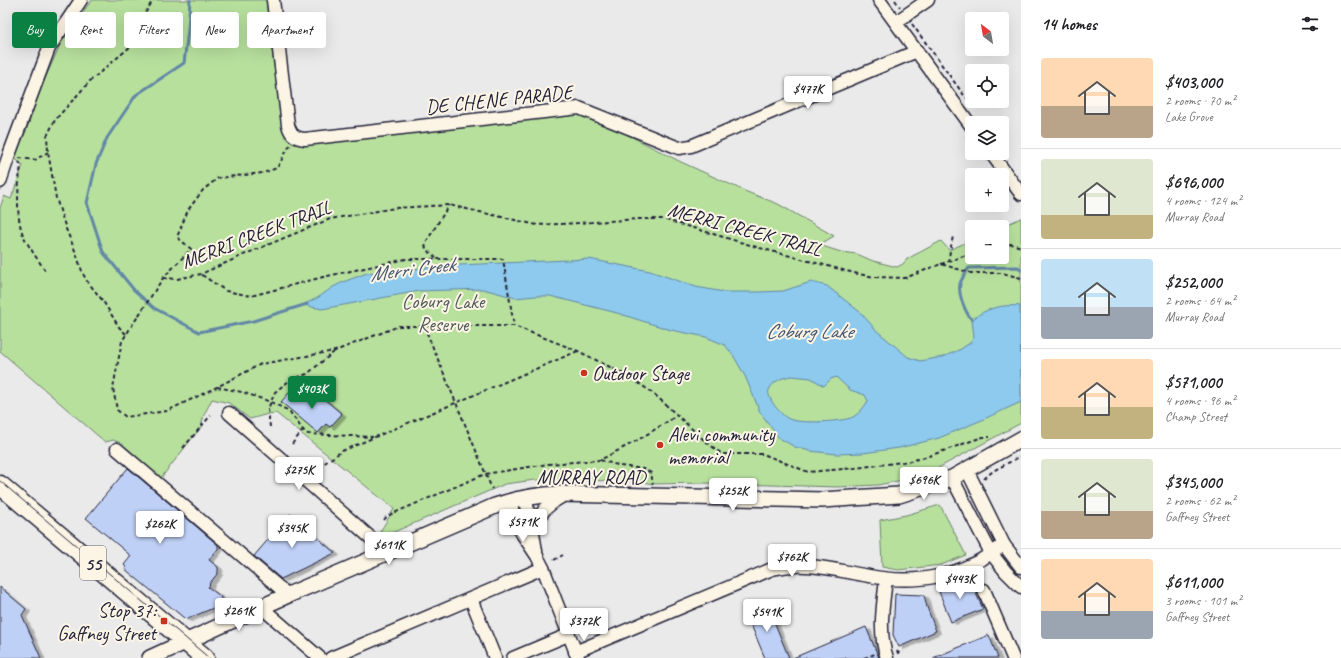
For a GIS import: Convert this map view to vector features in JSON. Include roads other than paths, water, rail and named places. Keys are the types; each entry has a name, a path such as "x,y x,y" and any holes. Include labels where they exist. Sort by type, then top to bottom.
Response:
{"highway":[{"name":"55","path":"0,484 205,658"}],"main road":[{"name":"MURRAY ROAD","path":"150,658 261,607 385,553 497,505 525,497 566,494 822,500 899,495 952,478 1021,439"}],"street":[{"path":"0,182 8,153 49,48 81,0"},
{"name":"DE CHENE PARADE","path":"273,0 288,125 290,132 296,138 305,140 579,108 679,148 691,146 917,51"},
{"path":"880,0 901,19 917,51 965,117"},
{"path":"901,19 928,0"},
{"path":"996,160 1021,194"},
{"path":"229,413 372,539 385,553"},
{"path":"117,449 288,595"},
{"path":"967,470 1004,545 1021,567"},
{"path":"952,478 991,553 1006,572 1021,587"},
{"path":"532,527 545,509 566,494"},
{"path":"525,497 537,556"},
{"path":"509,502 521,532 537,556 576,655 772,569 792,566 812,566 886,579 914,580 936,577 969,566 1004,545"},
{"path":"331,658 542,568"},
{"path":"886,579 882,639 888,654"},
{"path":"984,590 1013,658"},
{"path":"471,599 495,658"},
{"path":"261,607 320,658"},
{"path":"514,658 568,635"}],"water":[{"name":"Coburg Lake","path":"589,259 650,271 696,287 724,292 783,291 811,282 827,286 860,312 877,331 908,357 920,361 943,357 961,349 971,342 974,337 972,320 983,312 1001,306 1020,306 1021,402 939,438 899,448 863,453 837,454 810,451 795,447 779,438 760,412 745,376 733,355 725,345 706,337 671,330 617,313 550,296 516,298 483,289 419,291 322,309 303,305 343,282 367,273 459,265","holes":["792,376 811,378 824,386 831,379 836,377 850,390 865,395 868,401 858,414 848,419 811,422 794,421 789,419 782,414 772,402 769,390 776,382 785,377"]}],"waterway":[{"name":"Merri Creek","path":"190,0 184,63 136,95 107,138 96,164 87,203 103,252 134,290 154,308 199,332 253,321 307,304"},
{"path":"972,320 964,307 960,296 961,281 969,268 1018,267 1021,270"}],"tram line":[{"path":"0,481 209,658"}],"place":[{"name":"Outdoor Stage","path":"584,373"},
{"name":"Alevi community memorial","path":"660,445"},
{"name":"Stop 37: Gaffney Street","path":"164,621"}],"park label":[{"name":"Coburg Lake Reserve","path":"443,312"}]}
